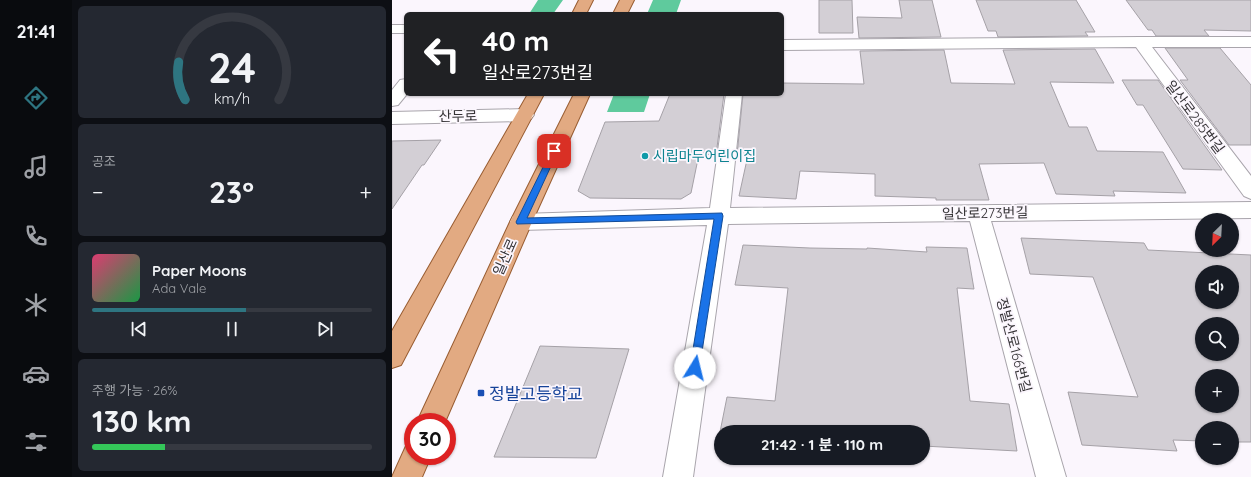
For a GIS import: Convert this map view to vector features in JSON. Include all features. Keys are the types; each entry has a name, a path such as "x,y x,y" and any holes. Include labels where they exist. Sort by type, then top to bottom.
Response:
{"main road":[{"path":"580,12 586,0"},
{"path":"621,12 626,0"},
{"path":"392,356 535,96"},
{"name":"일산로","path":"435,413 520,222 581,96"},
{"path":"407,477 412,465"}],"street":[{"path":"392,29 404,29"},
{"name":"일산로285번길","path":"1140,42 1251,191"},
{"path":"784,45 1251,42"},
{"path":"392,101 404,86"},
{"path":"678,477 719,216 734,96"},
{"name":"산두로","path":"392,118 525,115"},
{"name":"일산로273번길","path":"520,222 719,216 1251,210"},
{"name":"정발산로166번길","path":"978,213 1051,477"}],"green space":[{"path":"538,0 563,0 554,12 530,12"},
{"path":"653,0 681,0 677,12 648,12"},
{"path":"613,96 649,96 644,112 607,112"}],"building":[{"path":"819,0 852,0 853,33 819,33"},
{"path":"899,0 932,0 941,37 859,38 857,17 902,18"},
{"path":"976,0 1076,0 1095,32 1085,32 1088,36 998,37 996,31 988,31"},
{"path":"1126,0 1251,0 1251,31 1204,30 1209,36 1156,36 1152,30 1148,30"},
{"path":"1165,48 1220,48 1251,85 1251,145 1229,145 1180,80 1188,80"},
{"path":"1095,49 1114,83 1050,82 1069,127 1087,127 1097,151 1163,152 1186,193 1113,191 1115,196 1056,194 1044,163 979,164 989,200 936,200 936,198 875,196 875,174 800,171 796,199 739,196 748,155 737,155 743,96 784,96 784,83 864,84 860,51 944,50 951,83 1015,84 1003,50"},
{"path":"1122,80 1158,80 1222,170 1183,169 1143,105 1137,105"},
{"name":"시립마두어린이집","path":"669,96 724,96 716,155 699,154 691,193 681,199 590,198 578,191 605,122 659,121"},
{"path":"441,140 424,165 422,165 392,209 392,141"},
{"path":"1021,238 1144,243 1148,250 1195,252 1195,257 1239,257 1239,254 1251,255 1251,442 1239,442 1239,421 1195,421 1195,441 1173,440 1177,451 1082,445 1068,392 1138,397 1093,277 1030,274"},
{"path":"743,245 810,248 867,248 927,252 926,247 967,248 974,289 957,288 970,401 1009,404 1017,451 930,446 930,425 721,425 727,397 775,401 788,288 735,285"},
{"path":"540,346 629,349 596,458 494,457"}],"place":[{"name":"시립마두어린이집","path":"645,156"},
{"name":"정발고등학교","path":"481,393"}],"route":[{"path":"554,151 520,222 719,216 695,368"}]}
